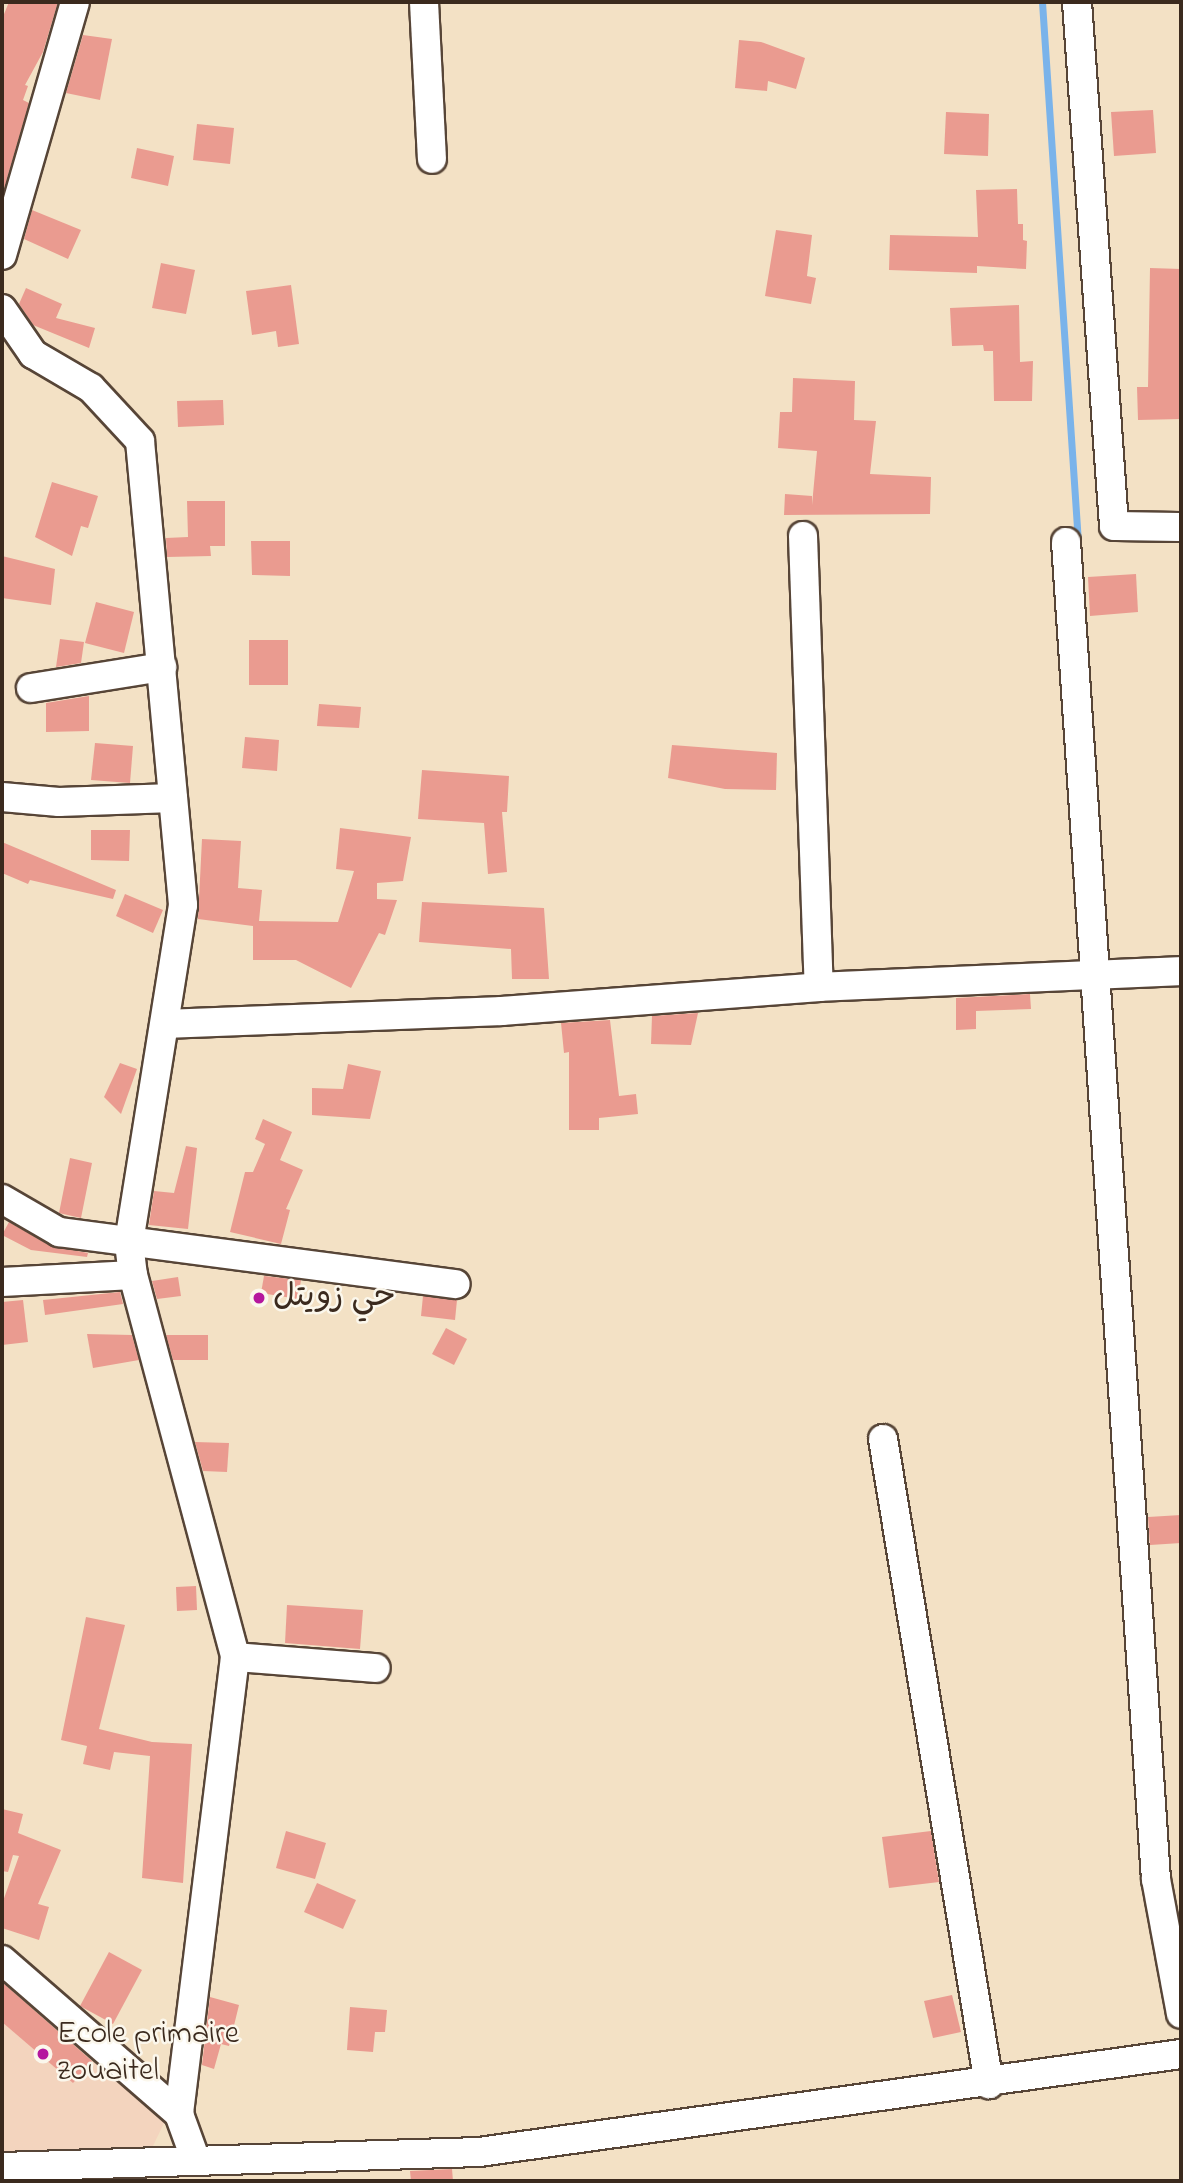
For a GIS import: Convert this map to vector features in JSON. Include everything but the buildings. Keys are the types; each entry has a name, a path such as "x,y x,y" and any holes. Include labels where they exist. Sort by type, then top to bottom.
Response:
{"street":[{"path":"2,256 75,2"},
{"path":"424,2 432,159"},
{"path":"1077,2 1114,526 1181,527"},
{"path":"2,309 33,354 91,388 139,441 183,905 130,1243 133,1275 235,1657 179,2114 195,2158"},
{"path":"803,536 819,988"},
{"path":"1066,542 1092,973 1156,1879 1181,2014"},
{"path":"31,688 162,667"},
{"path":"2,797 59,802 173,798"},
{"path":"165,1024 502,1012 819,988 1092,973 1181,971"},
{"path":"2,1199 60,1232 456,1284"},
{"path":"2,1282 133,1275"},
{"path":"883,1439 989,2084"},
{"path":"235,1657 376,1668"},
{"path":"2,1960 179,2114"},
{"path":"2,2167 195,2158 358,2170 989,2084 1181,2054"}],"shaded area":[{"name":"Ecole primaire zouaitel","path":"2,1986 165,2121 152,2148 2,2154"}],"waterway":[{"path":"1042,2 1078,542"}],"place":[{"name":"حي زويتل","path":"259,1298"},
{"name":"Ecole primaire zouaitel","path":"43,2054"}]}
